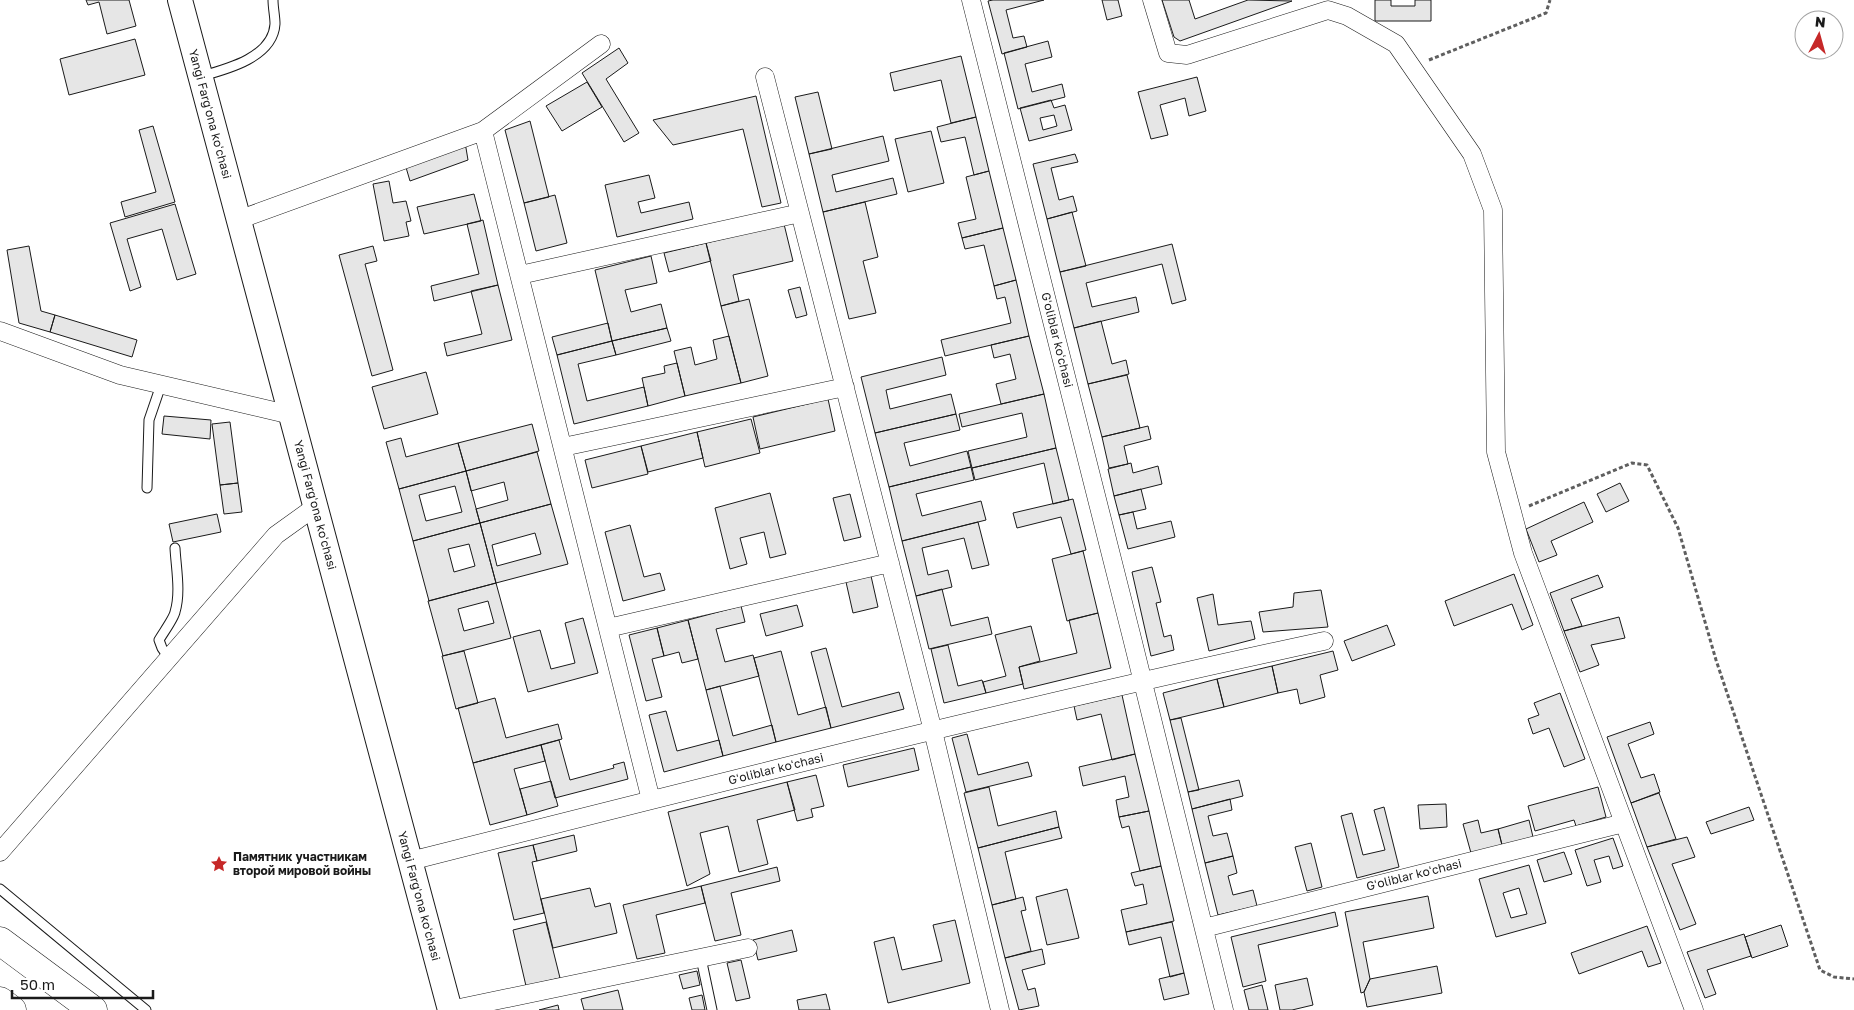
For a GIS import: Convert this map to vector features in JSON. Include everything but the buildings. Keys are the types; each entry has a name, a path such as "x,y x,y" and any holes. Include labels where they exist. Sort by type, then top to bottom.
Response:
{"highway":[{"path":"0,941 93,1010"},
{"path":"0,1001 12,1010"}],"main road":[{"name":"Yangi Fargʻona koʻchasi","path":"180,0 450,1010"}],"street":[{"name":"Gʻoliblar koʻchasi","path":"971,0 1224,1010"},
{"path":"1152,0 1168,53 1187,55 1328,10 1347,16 1396,44 1472,154 1493,210 1496,452 1523,553 1694,1010"},
{"path":"238,220 483,131 601,44"},
{"path":"766,78 933,731 1000,1010"},
{"path":"483,131 651,800"},
{"path":"520,275 800,213"},
{"path":"0,331 120,375 290,415"},
{"path":"563,447 845,387"},
{"path":"0,852 276,535 315,507"},
{"path":"608,628 890,562"},
{"name":"Gʻoliblar koʻchasi","path":"410,861 1142,680 1324,641"},
{"name":"Gʻoliblar koʻchasi","path":"1204,928 1624,823"},
{"path":"450,1010 748,948"}],"lane":[{"path":"199,76 230,68 254,57 270,41 275,25 273,0"},
{"path":"148,488 149,420 161,385"},
{"path":"169,658 159,640 175,614 178,595 175,548"},
{"path":"0,889 146,1010"},
{"path":"701,958 712,1010"}],"path":[{"path":"1412,67 1546,13 1550,0"},
{"path":"1512,513 1632,462 1647,465 1678,528 1716,660 1820,970 1834,977 1854,979"}],"place":[{"name":"Памятник участникам второй мировой войны","path":"219,864"}]}
